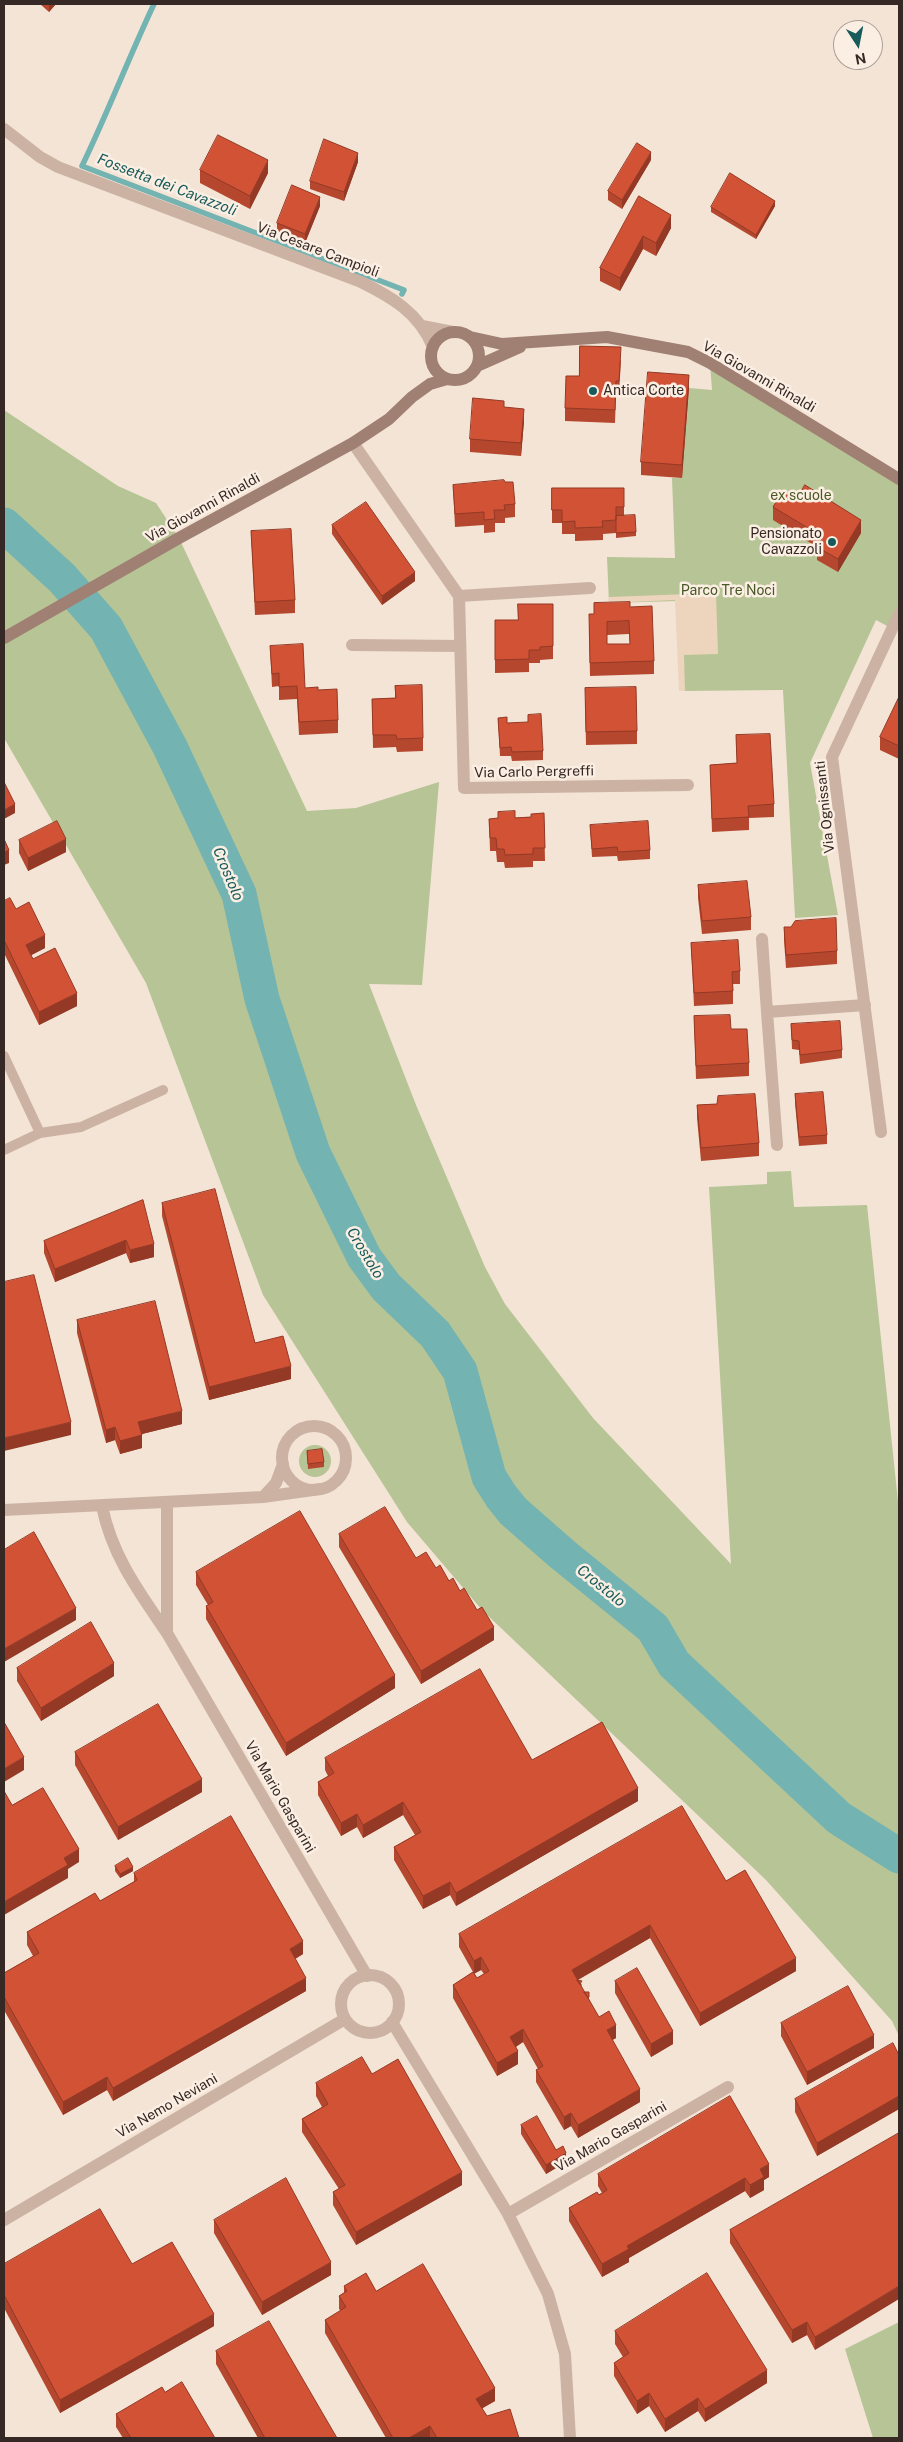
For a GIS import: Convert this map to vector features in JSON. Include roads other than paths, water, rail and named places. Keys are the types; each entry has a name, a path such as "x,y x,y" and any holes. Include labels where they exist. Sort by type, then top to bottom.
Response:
{"street":[{"name":"Via Cesare Campioli","path":"4,129 40,158 58,167 361,282 391,296 422,326 432,350"},
{"path":"422,326 502,344 531,343"},
{"path":"412,397 425,379 432,350 438,339 453,332"},
{"name":"Via Giovanni Rinaldi","path":"531,343 607,336 688,352 710,363 899,478"},
{"path":"470,337 479,350 477,366"},
{"path":"412,397 430,384 447,379 454,380 468,377 477,366 502,353 531,343"},
{"path":"432,350 435,369 447,379"},
{"name":"Via Giovanni Rinaldi","path":"4,638 354,443 389,419 412,397"},
{"path":"354,443 459,596 590,588"},
{"name":"Via Carlo Pergreffi","path":"459,596 464,788 688,785"},
{"name":"Via Ognissanti","path":"882,1132 832,757 898,618"},
{"path":"352,645 460,646"},
{"path":"762,939 777,1144"},
{"path":"767,1012 865,1004"},
{"path":"4,1510 263,1497 320,1489 330,1486 338,1479 346,1459 345,1448 332,1431 322,1427 311,1426 296,1432 286,1443 282,1453 283,1464 286,1474 300,1487 320,1489"},
{"path":"263,1497 276,1482 283,1464"},
{"name":"Via Mario Gasparini","path":"167,1503 168,1633"},
{"name":"Via Mario Gasparini","path":"102,1506 109,1538 134,1585 168,1633 367,1976"},
{"path":"367,1976 377,1976 393,1986 399,2004 392,2022 386,2028 368,2033 352,2026 342,2010 344,1992 358,1978 367,1976"},
{"name":"Via Nemo Neviani","path":"4,2220 346,2019"},
{"path":"392,2022 508,2214 548,2294 565,2354 570,2438"},
{"name":"Via Mario Gasparini","path":"508,2214 728,2087"}],"lane":[{"path":"4,1056 40,1133"},
{"path":"4,1150 40,1133 81,1127 163,1090"}],"waterway":[{"name":"Fossetta dei Cavazzoli","path":"154,4 82,166 404,290 402,294"},
{"name":"Crostolo","path":"4,525 62,578 106,628 170,747 239,894 262,999 313,1153 364,1257 386,1287 435,1334 460,1371 489,1477 501,1496 513,1511 562,1554 653,1628 674,1664 839,1818 899,1856"}],"place":[{"name":"Antica Corte","path":"593,391"},
{"name":"Pensionato Cavazzoli","path":"832,542"}],"park label":[{"name":"ex scuole","path":"801,496"},
{"name":"Parco Tre Noci","path":"728,591"}]}
